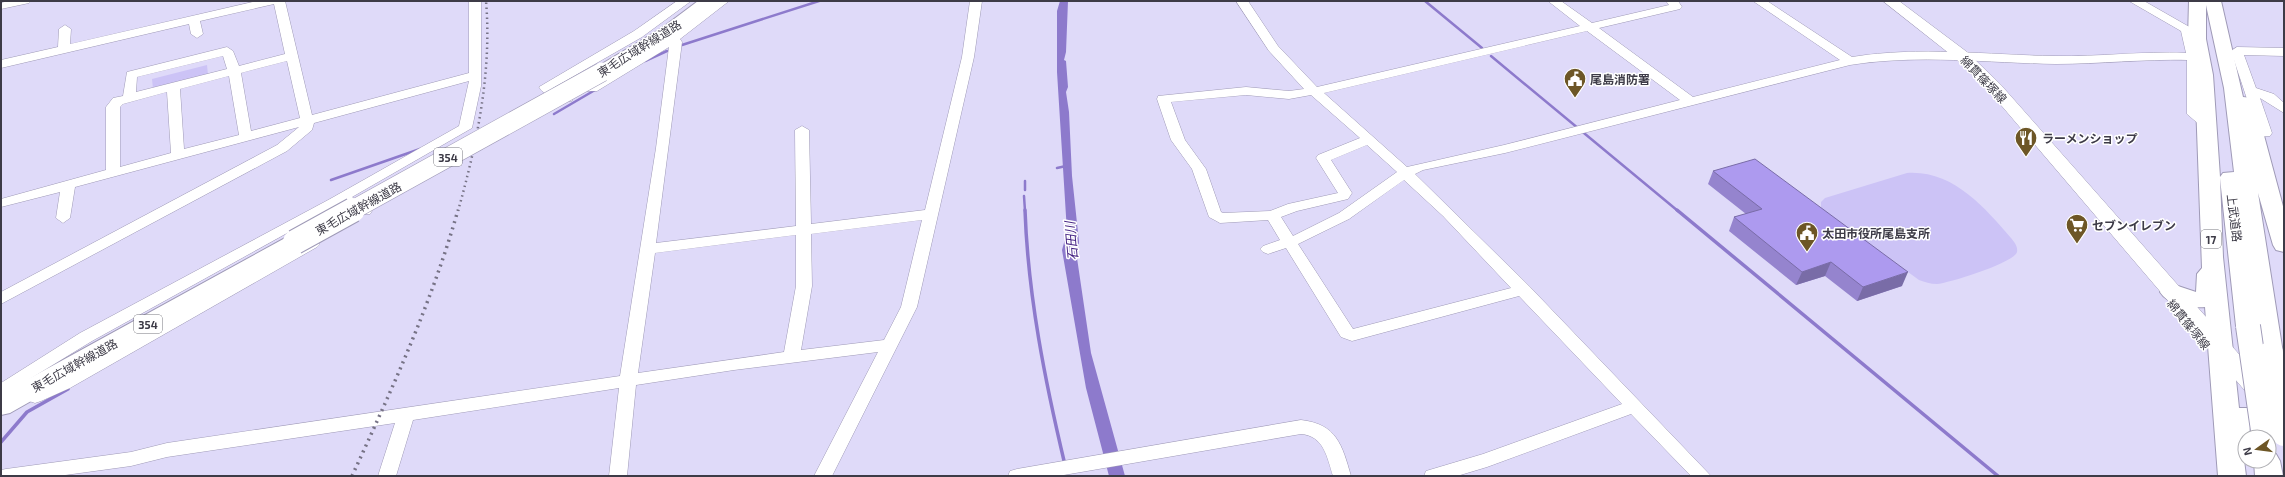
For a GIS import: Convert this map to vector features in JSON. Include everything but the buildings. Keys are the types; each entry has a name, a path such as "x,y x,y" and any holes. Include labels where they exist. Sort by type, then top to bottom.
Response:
{"highway":[{"name":"東毛広域幹線道路","path":"598,70 659,30 698,1"},
{"name":"東毛広域幹線道路","path":"2,399 598,70 651,43 709,1"},
{"name":"17","path":"2197,1 2197,39 2204,75 2212,257 2231,467"},
{"name":"上武道路","path":"2197,1 2217,85 2248,326 2278,425"},
{"name":"上武道路","path":"2213,1 2233,88 2238,133 2271,353 2278,425"},
{"path":"2221,38 2233,63 2268,193 2284,245"},
{"path":"2172,292 2192,300 2204,299 2208,294 2208,269 2212,257"},
{"path":"2249,398 2278,425"},
{"path":"2231,467 2236,443 2238,419 2248,416 2278,425"}],"main road":[{"name":"綿貫篠塚線","path":"1890,1 1961,55 1995,88 2172,292 2221,357 2249,398"},
{"name":"綿貫篠塚線","path":"2096,206 2102,220 2278,425 2284,441"}],"street":[{"path":"1,6 25,1"},
{"path":"1,64 272,1"},
{"path":"1,299 282,148 307,128 307,121 279,1"},
{"path":"2,399 22,376 86,338 463,131 469,118 475,76 475,1"},
{"path":"685,1 638,34 545,88 569,99 575,98 673,38 723,1"},
{"path":"824,476 888,345 909,307 968,57 976,1"},
{"path":"1242,1 1273,48 1314,91 1406,172 1523,290 1702,476"},
{"path":"1554,1 1691,102"},
{"path":"1369,139 1322,158 1345,193 1343,196 1293,207 1272,215 1220,218 1214,214 1199,169 1178,140 1163,99 1246,91 1288,95 1314,91 1676,7 1672,1"},
{"path":"1760,1 1850,61"},
{"path":"2135,1 2186,27 2193,56 2194,114 2206,123"},
{"path":"197,34 203,3"},
{"path":"64,49 65,29"},
{"path":"618,476 628,380 648,249 676,42 673,38"},
{"path":"129,98 130,78 137,73 227,51 234,71 246,138"},
{"path":"2253,133 2265,133 2252,91 2237,51 2284,52"},
{"path":"1268,249 1289,243 1345,216 1406,172 1427,164 1505,149 1850,61 1895,54 1961,55 2057,60 2149,56 2193,56"},
{"path":"113,173 113,107 118,101 292,56"},
{"path":"1,203 475,76"},
{"path":"173,87 178,156"},
{"path":"2252,91 2269,97 2284,110"},
{"path":"791,357 804,286 802,130"},
{"path":"63,218 68,185"},
{"path":"2,399 27,400 64,384 365,213 365,211 350,200 334,201"},
{"path":"648,249 931,214"},
{"path":"1272,215 1347,333 1352,335 1523,290"},
{"path":"6,476 132,459 168,450 413,414 734,364 888,345"},
{"path":"1433,476 1486,460 1634,406"},
{"path":"387,476 413,414"},
{"path":"1017,476 1282,429 1310,427 1323,433 1331,442 1342,476"}],"shaded area":[{"path":"207,65 208,75 153,89 152,79"},
{"path":"1907,173 1924,174 1939,178 1953,184 1966,193 1990,214 2011,238 2016,246 2017,252 2005,262 1980,272 1944,283 1930,283 1919,280 1821,209 1821,202 1825,198"}],"water":[{"name":"石田川","path":"1060,1 1068,1 1066,52 1064,60 1066,61 1068,87 1066,92 1069,112 1072,176 1079,242 1077,258 1091,353 1125,476 1109,476 1086,388 1062,250 1067,232 1057,72 1057,11"}],"waterway":[{"path":"682,45 819,1"},
{"path":"1425,1 1482,48"},
{"path":"645,61 667,51"},
{"path":"1491,56 1678,211"},
{"path":"554,114 595,90"},
{"path":"331,180 420,149"},
{"path":"1057,168 1066,166"},
{"path":"1025,181 1025,190"},
{"path":"1024,196 1025,211"},
{"path":"1025,210 1030,274 1044,370 1065,465"},
{"path":"1677,210 1998,476"},
{"path":"1,442 27,412 68,389"}],"railway":[{"path":"458,211 477,134 485,81 487,54 486,1"},
{"path":"352,476 424,312 448,244 458,210"}],"place":[{"name":"尾島消防署","path":"1575,98"},
{"name":"ラーメンショップ","path":"2026,158"},
{"name":"セブンイレブン","path":"2077,244"},
{"name":"太田市役所尾島支所","path":"1807,252"}]}
